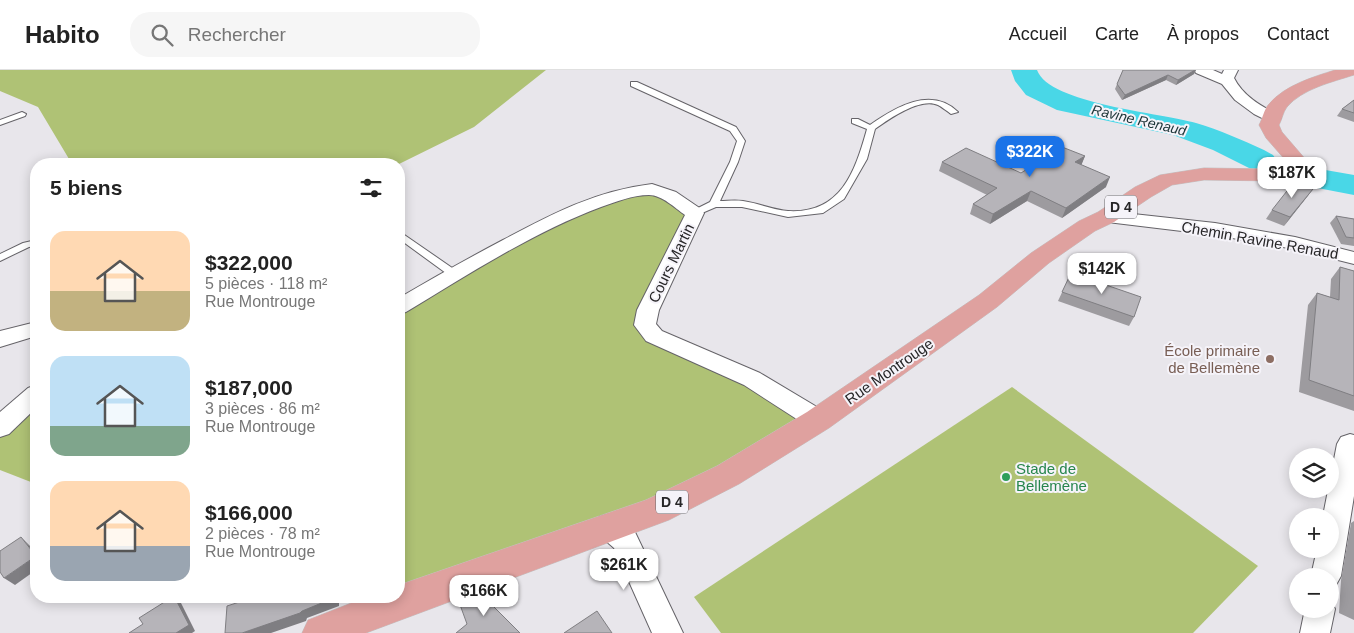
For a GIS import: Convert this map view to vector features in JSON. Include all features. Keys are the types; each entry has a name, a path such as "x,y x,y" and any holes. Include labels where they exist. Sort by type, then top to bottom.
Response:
{"main road":[{"path":"1274,118 1276,107 1296,92 1322,80 1354,70"},
{"name":"Rue Montrouge","path":"405,600 657,510 728,475 818,420 988,301 1040,258 1087,226 1106,217 1144,192 1167,180 1204,174 1276,175 1297,165 1297,161 1272,134 1269,125 1274,118"},
{"name":"Rue Montrouge","path":"321,633 396,603"}],"street":[{"path":"1201,70 1230,75 1234,91 1245,101 1274,118"},
{"name":"Cours Martin","path":"405,303 454,274 566,214 623,193 652,189 670,196 696,213 648,310 645,325 654,336 752,379 818,420"},
{"name":"Chemin Ravine Renaud","path":"1106,217 1215,229 1296,243 1354,258"},
{"path":"0,339 30,331"},
{"path":"0,427 30,400"},
{"path":"1327,568 1350,444"},
{"path":"609,526 624,538 668,633"},
{"path":"1315,633 1318,618"}],"lane":[{"path":"634,84 733,129 741,141 734,162 714,204"},
{"path":"696,213 714,204 742,204 788,214 820,211 840,199 863,159 871,128 885,118 917,102 931,101 940,103 954,112"},
{"path":"0,123 22,114"},
{"path":"855,121 871,128"},
{"path":"405,238 454,274"},
{"path":"0,258 30,244"}],"green space":[{"path":"0,70 546,70 474,127 405,161 405,158 68,158 38,107 0,91"},
{"path":"652,189 695,213 645,325 818,420 728,475 405,594 405,303 454,274 566,214"},
{"name":"Stade de Bellemène","path":"1012,387 1258,566 1193,633 721,633 694,597"},
{"path":"30,400 30,482 0,470 0,427"}],"building":[{"path":"1123,70 1195,70 1178,80 1168,75 1125,95 1117,84"},
{"path":"1354,100 1354,113 1342,109"},
{"path":"1062,147 1085,156 1075,162 1110,177 1066,208 1031,191 993,214 973,204 997,188 942,162 966,148 1021,173"},
{"path":"1294,182 1313,189 1290,217 1272,210"},
{"path":"1336,216 1354,219 1354,238 1346,237"},
{"path":"1340,267 1354,271 1354,396 1309,380 1317,293 1339,300"},
{"path":"1071,273 1141,297 1134,317 1062,292"},
{"path":"21,537 30,548 30,560 4,578 0,572 0,551"},
{"path":"480,593 520,633 456,633 467,624 459,602"},
{"path":"163,603 178,603 189,625 176,633 129,633 143,624 139,618"},
{"path":"236,603 322,603 300,613 242,633 225,633 227,606"},
{"path":"597,611 612,633 564,633"}],"waterway":[{"name":"Ravine Renaud","path":"1024,70 1027,78 1036,89 1067,104 1184,129 1243,152 1262,162"},
{"name":"Ravine Renaud","path":"1314,178 1354,185"}],"place":[{"name":"École primaire de Bellemène","path":"1270,359"},
{"name":"Stade de Bellemène","path":"1006,477"}]}
